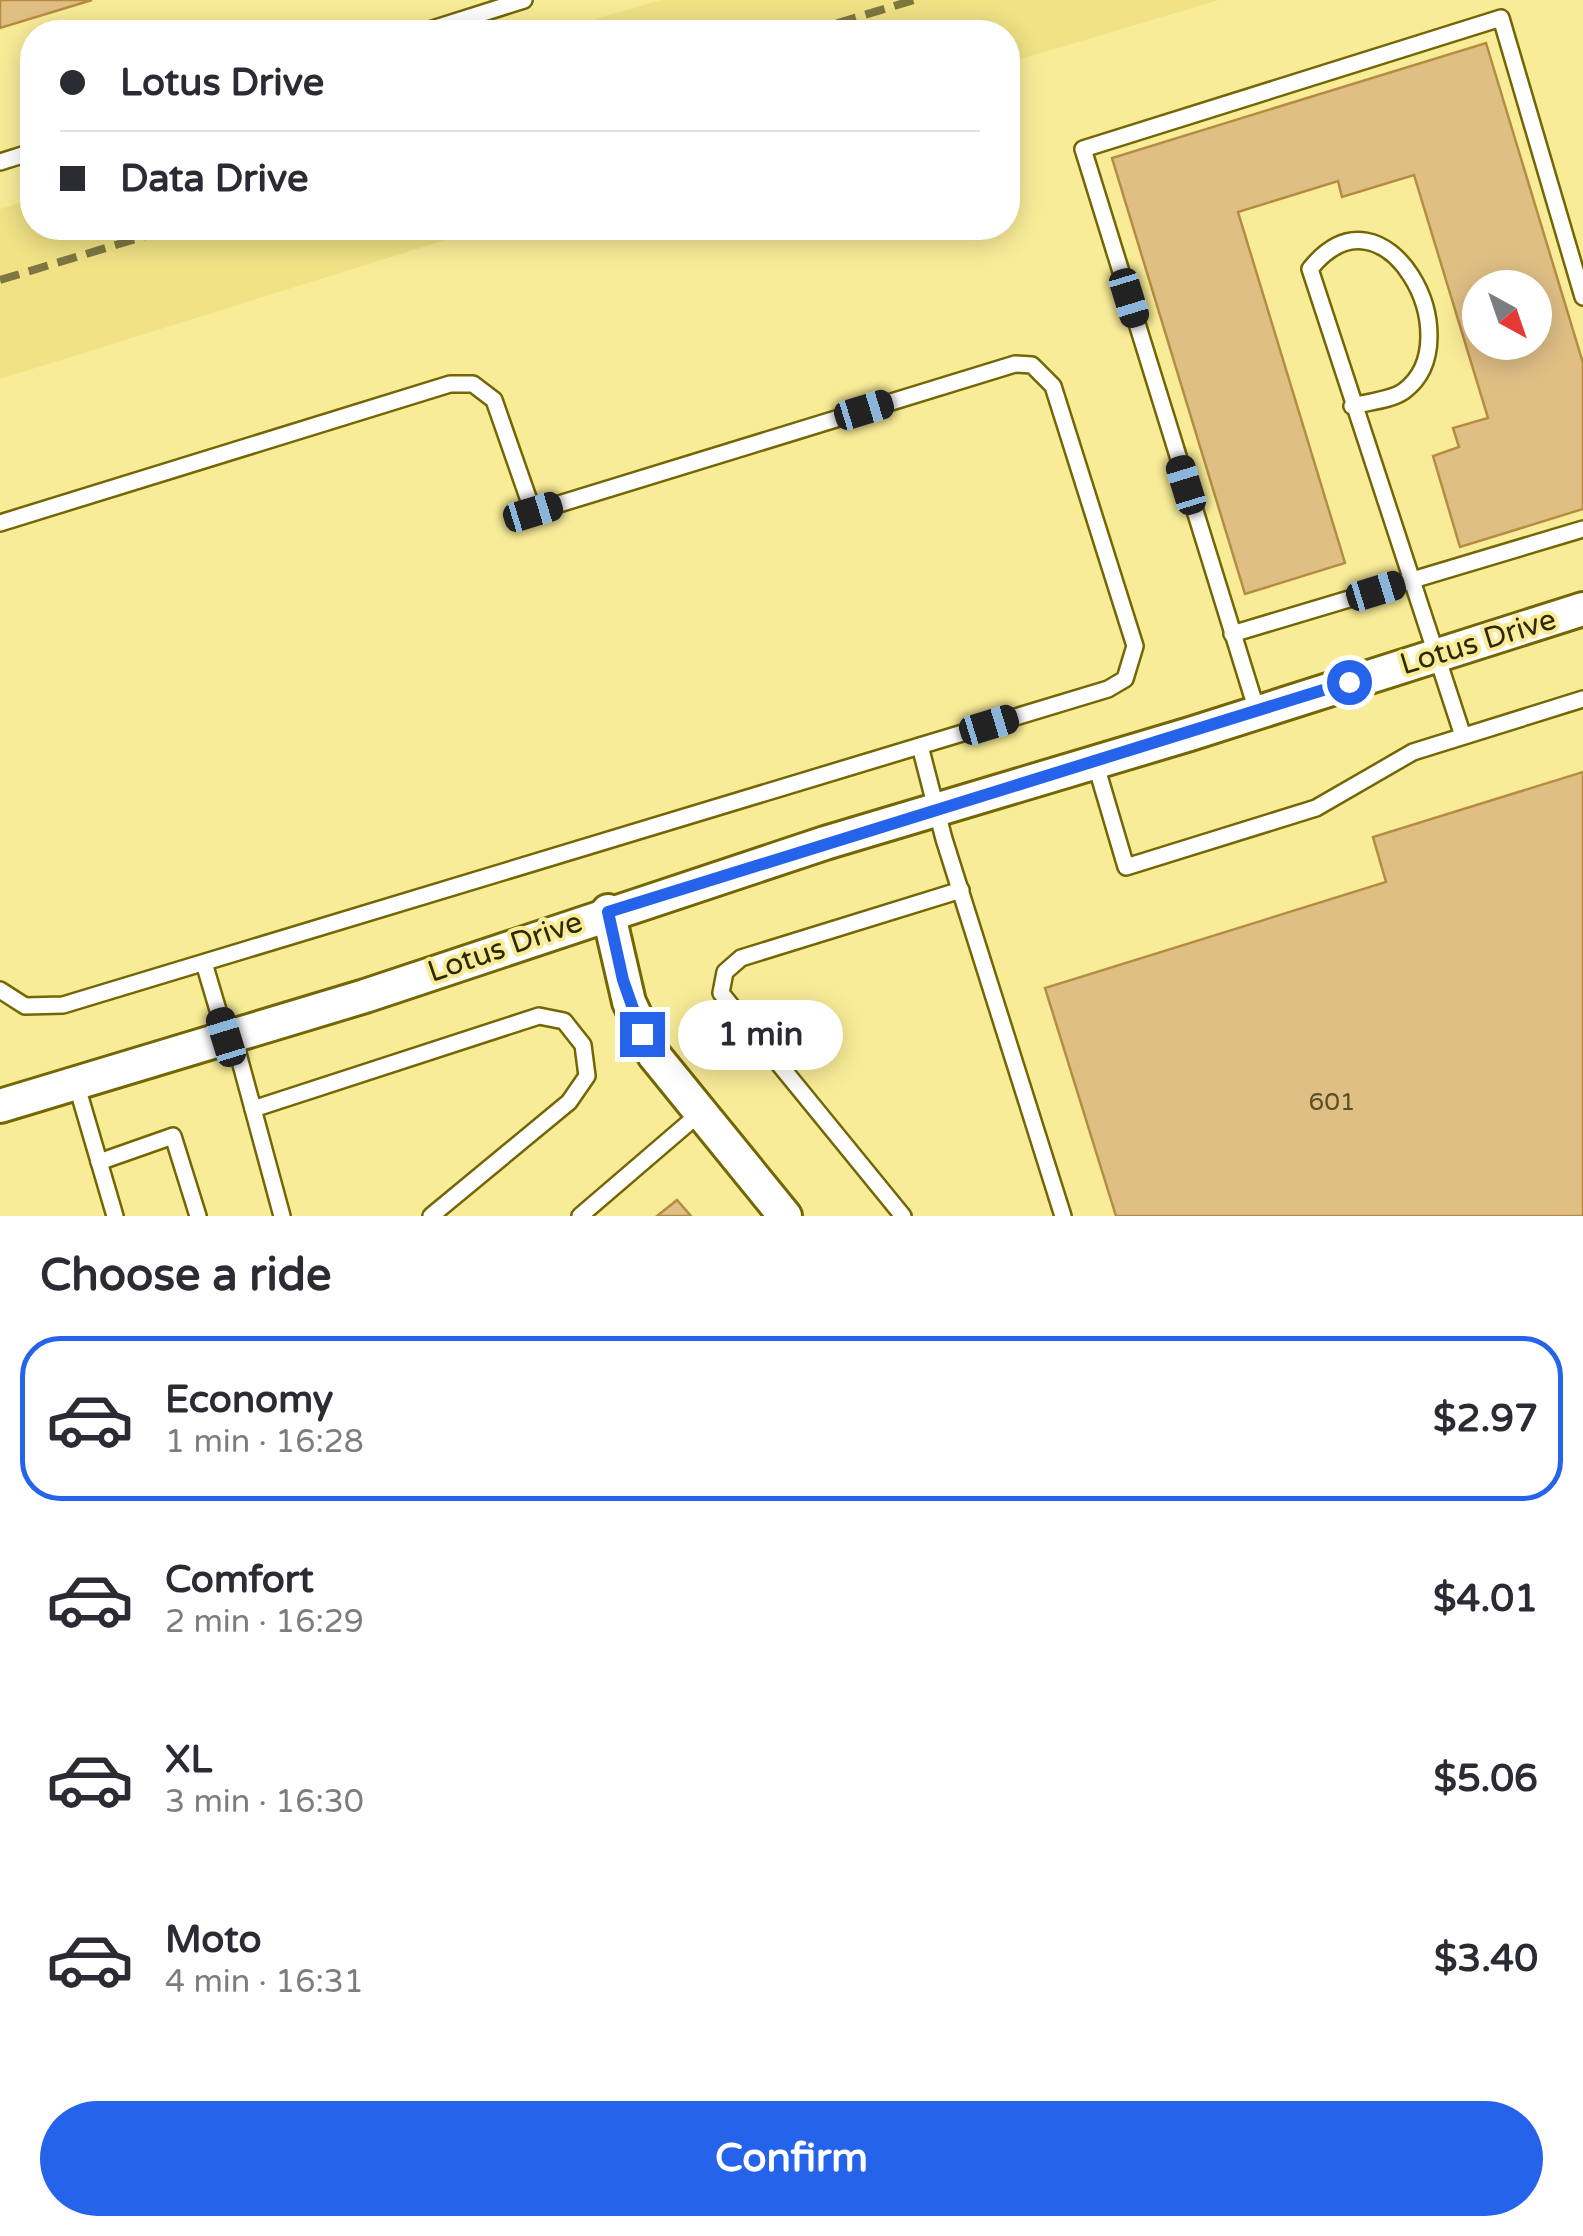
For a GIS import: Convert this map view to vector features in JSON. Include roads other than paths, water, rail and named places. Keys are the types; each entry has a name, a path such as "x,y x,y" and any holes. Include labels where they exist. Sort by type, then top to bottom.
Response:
{"street":[{"name":"Lotus Drive","path":"0,1106 608,912 1583,610"},
{"path":"608,912 623,980 642,1034 700,1113 785,1216"}],"lane":[{"path":"461,20 524,0"},
{"path":"1257,711 1083,150 1501,18 1583,297"},
{"path":"1352,406 1403,393 1422,365 1428,330 1414,277 1402,259 1362,241 1341,243 1310,269 1352,406 1463,736"},
{"path":"0,523 450,384 473,384 494,400 533,512 1015,364 1032,364 1052,386 1135,646 1134,664 1125,679 1108,689 920,746 62,1006 25,1006 0,990"},
{"path":"1232,634 1583,529"},
{"path":"1095,762 1126,867 1316,808 1413,752 1583,699"},
{"path":"920,746 1064,1216"},
{"path":"904,1216 722,993 725,972 741,958 961,890"},
{"path":"204,963 282,1216"},
{"path":"252,1109 538,1016 564,1021 583,1046 587,1076 569,1102 431,1216"},
{"path":"76,1083 115,1216"},
{"path":"580,1216 700,1113"},
{"path":"99,1162 173,1136 198,1216"}],"railway":[{"path":"848,20 914,0"},
{"path":"0,280 132,240"}]}
